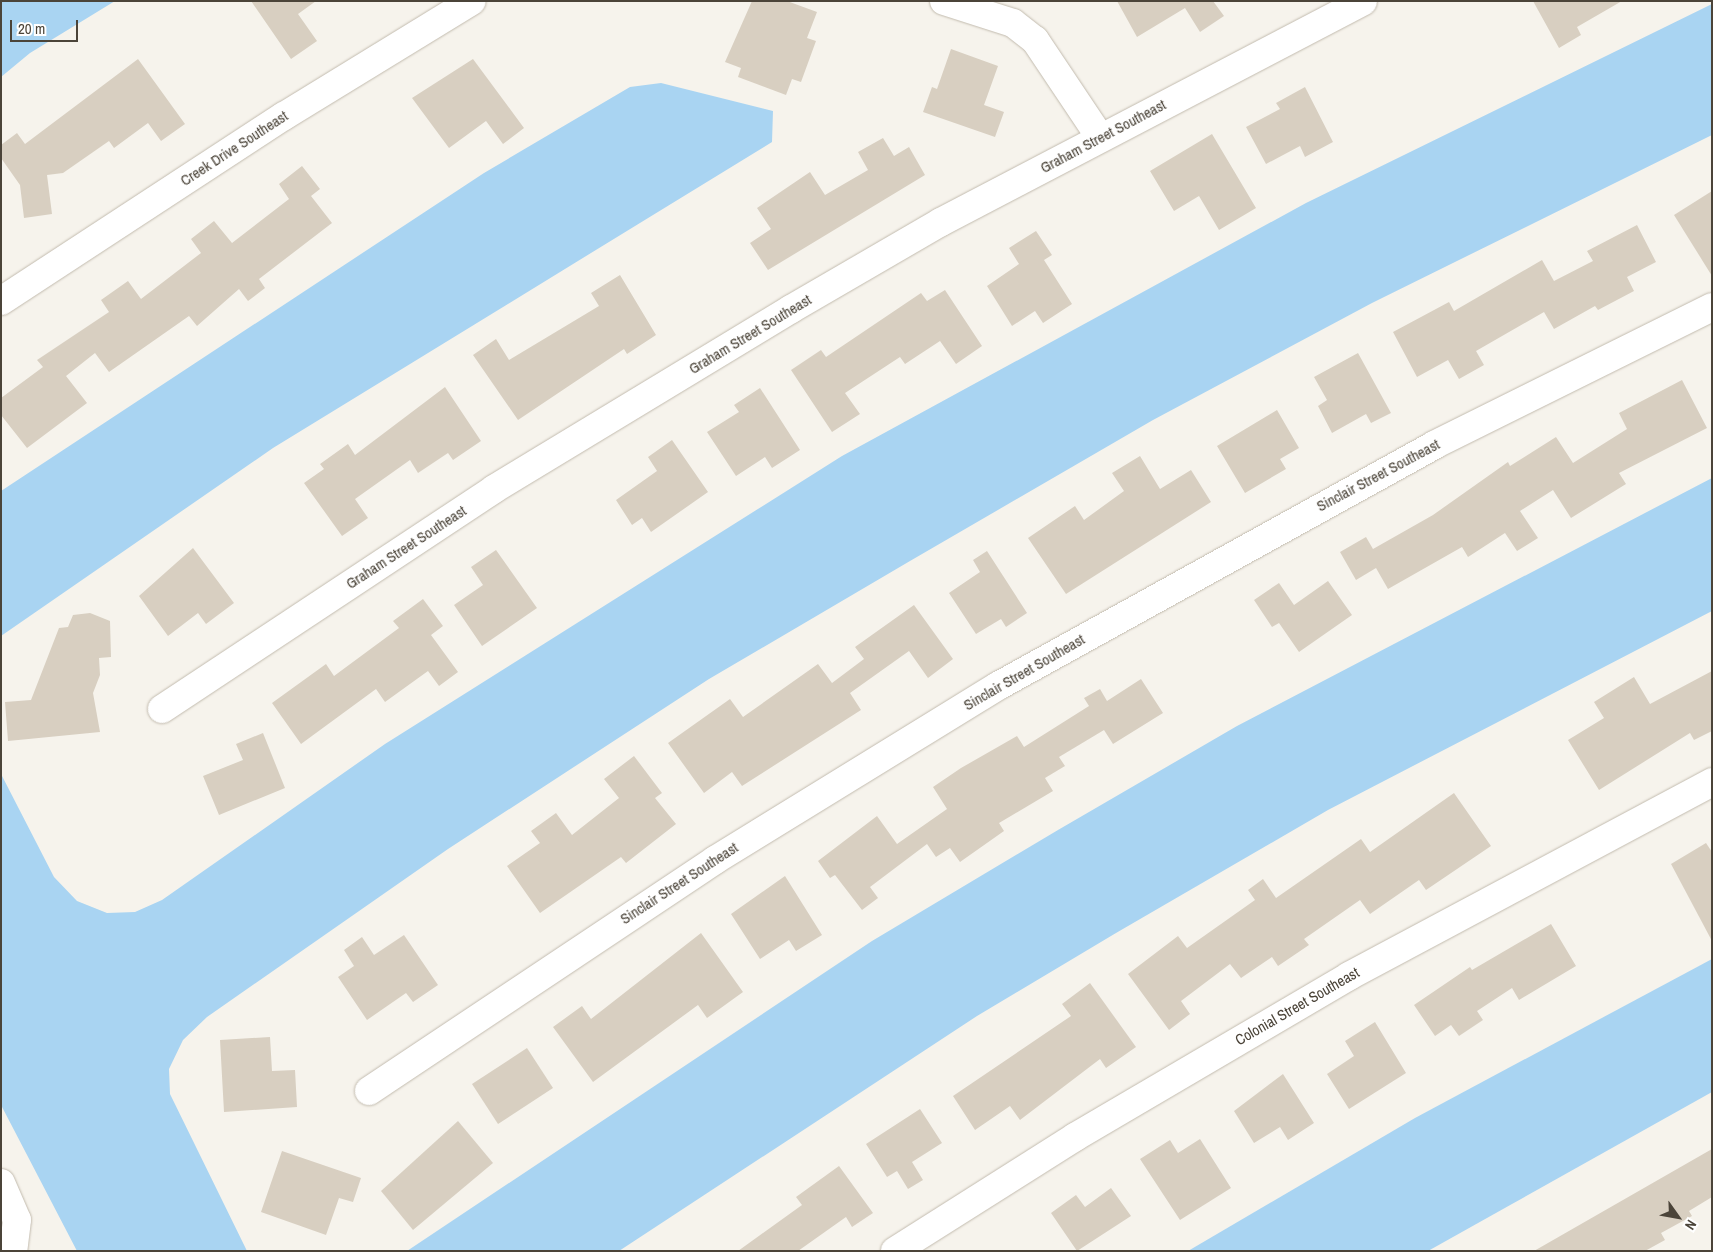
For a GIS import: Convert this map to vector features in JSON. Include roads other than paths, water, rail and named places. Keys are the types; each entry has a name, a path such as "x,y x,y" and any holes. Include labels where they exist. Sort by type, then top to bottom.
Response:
{"street":[{"name":"Creek Drive Southeast","path":"1,301 284,116 472,1"},
{"path":"944,1 1013,22 1035,40 1100,137"},
{"name":"Graham Street Southeast","path":"162,709 356,579 642,398 933,227 1100,137 1363,1"},
{"name":"Sinclair Street Southeast","path":"369,1091 715,860 998,686 1434,445 1712,307"},
{"name":"Colonial Street Southeast","path":"895,1251 1075,1137 1349,976 1712,782"},
{"path":"1,1183 17,1220 13,1251"}],"water":[{"path":"1,1 115,1 30,53 1,77"},
{"path":"1712,4 1712,135 1372,303 1153,420 910,561 709,679 448,849 207,1017 183,1040 169,1069 170,1094 247,1251 77,1251 1,1105 1,774 54,877 77,901 107,913 135,912 162,900 385,744 842,456 1306,203"},
{"path":"661,83 773,111 772,142 273,448 1,636 1,491 484,173 630,87"},
{"path":"1712,478 1712,611 1328,810 1116,933 977,1016 619,1251 407,1251 872,941 1058,830 1237,726"},
{"path":"1712,959 1712,1092 1428,1251 1188,1251 1415,1118"}]}
